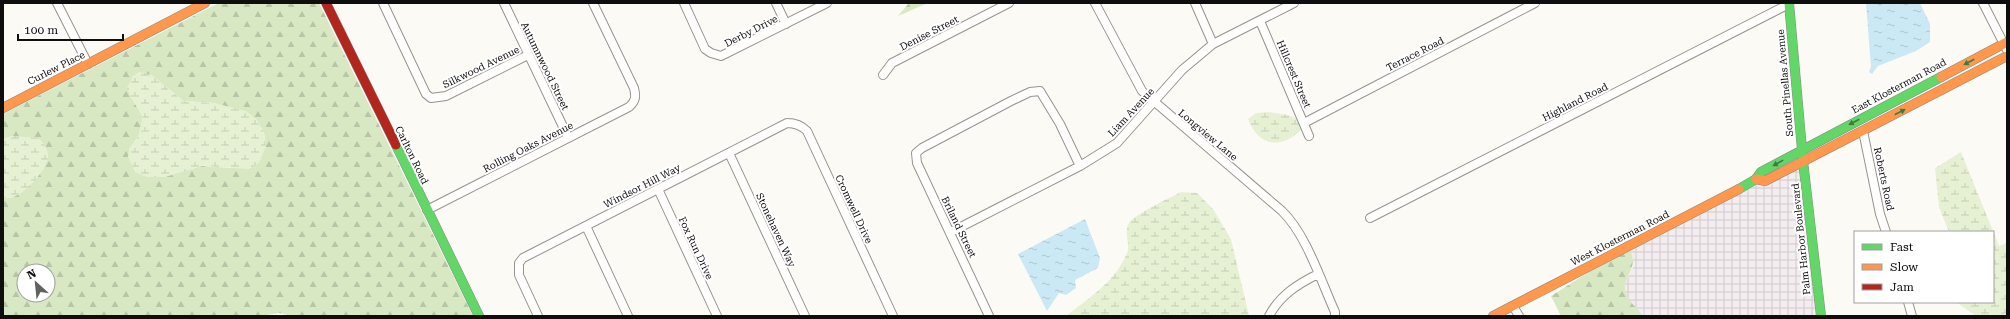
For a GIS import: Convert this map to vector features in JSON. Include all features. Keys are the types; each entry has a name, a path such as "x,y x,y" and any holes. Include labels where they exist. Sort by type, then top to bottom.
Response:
{"street":[{"path":"57,3 88,64"},
{"name":"Curlew Place","path":"3,108 205,3"},
{"name":"Carlton Road","path":"326,3 479,316"},
{"name":"Silkwood Avenue","path":"383,3 426,94 433,98 443,97 528,56"},
{"name":"Autumnwood Street","path":"504,3 568,137"},
{"name":"Rolling Oaks Avenue","path":"427,210 629,107 635,99 634,88 593,3"},
{"name":"Derby Drive","path":"684,3 705,48 714,55 724,55 827,3"},
{"path":"776,3 786,24"},
{"name":"Denise Street","path":"883,75 892,63 1009,3"},
{"name":"Longview Lane","path":"1095,3 1138,85 1154,102 1288,217 1297,228 1335,312 1335,316"},
{"path":"1195,3 1214,44"},
{"name":"Liam Avenue","path":"951,232 1080,166 1117,143 1182,70 1214,44 1294,3"},
{"name":"Terrace Road","path":"1304,123 1535,3"},
{"path":"1984,3 2006,45"},
{"name":"South Pinellas Avenue","path":"1789,4 1803,161"},
{"name":"Highland Road","path":"1370,218 1789,4"},
{"name":"Hillcrest Street","path":"1260,21 1309,136"},
{"name":"East Klosterman Road","path":"1802,150 2006,45"},
{"path":"1803,161 2007,56"},
{"name":"Briland Street","path":"989,316 951,232 917,163 916,153 922,148 1011,100 1030,92 1040,91 1047,100 1060,124 1080,166"},
{"name":"Windsor Hill Way","path":"538,316 520,275 519,263 523,258 787,123"},
{"name":"Cromwell Drive","path":"787,123 796,124 807,131 893,316"},
{"name":"Roberts Road","path":"1863,131 1880,214 1886,231"},
{"name":"West Klosterman Road","path":"1493,316 1756,179 1761,172 1802,150"},
{"name":"Stonehaven Way","path":"729,153 805,316"},
{"name":"West Klosterman Road","path":"1756,179 1765,181 1803,161"},
{"name":"Palm Harbor Boulevard","path":"1803,161 1820,315"},
{"name":"Fox Run Drive","path":"658,189 717,316"},
{"path":"586,226 628,316"},
{"path":"1269,316 1280,300 1291,290 1318,274"},
{"path":"1908,303 1912,316"},
{"path":"1513,306 1519,316"}],"shaded area":[{"path":"1800,168 1816,316 1643,316 1630,302 1625,292 1625,283 1634,265 1630,250 1756,184"}],"green space":[{"path":"219,3 319,3 473,316 292,316 279,313 260,316 3,316 3,198 9,198 21,193 32,183 44,168 13,136 3,139 3,114","holes":["168,88 183,101 214,103 256,119 264,133 266,146 232,168 202,166 165,176 129,150 139,135 143,117 131,97"]},
{"path":"909,3 928,3 898,16"},
{"path":"139,72 152,75 183,101 214,103 246,111 256,119 264,133 266,146 259,163 249,169 202,166 165,177 146,177 135,172 128,157 129,150 139,135 143,117 127,88 133,76"},
{"path":"1269,112 1288,115 1299,120 1302,129 1287,140 1272,142 1265,140 1258,136 1248,119 1256,113"},
{"path":"13,136 39,138 47,149 48,157 42,170 31,185 16,195 9,198 3,198 3,139"},
{"path":"1961,152 1993,231 1949,231 1939,207 1935,168"},
{"path":"1181,192 1197,193 1213,209 1231,239 1249,316 1066,316 1101,289 1116,273 1128,250 1127,227 1129,223 1138,215"},
{"path":"1994,234 1999,246 2007,243 2007,316 1976,316 1957,303 1994,303"},
{"path":"1630,250 1633,263 1626,282 1626,293 1629,300 1643,316 1561,316 1551,296 1597,267"}],"water":[{"path":"1866,3 1920,3 1930,24 1930,42 1916,51 1878,66 1872,74 1869,72 1871,67"},
{"path":"1085,219 1100,258 1098,268 1075,280 1076,288 1066,295 1059,293 1047,311 1018,254"}],"traffic: fast":[{"path":"1789,3 1803,161 1821,316"},
{"path":"1739,189 1756,179 1761,172 1941,77"},
{"path":"396,145 479,316"}],"traffic: slow":[{"path":"3,108 205,3"},
{"path":"1941,77 2007,42"},
{"path":"1756,179 1765,181 2007,56"},
{"path":"1493,316 1739,189"}],"traffic: jam":[{"path":"326,3 396,145"}]}
